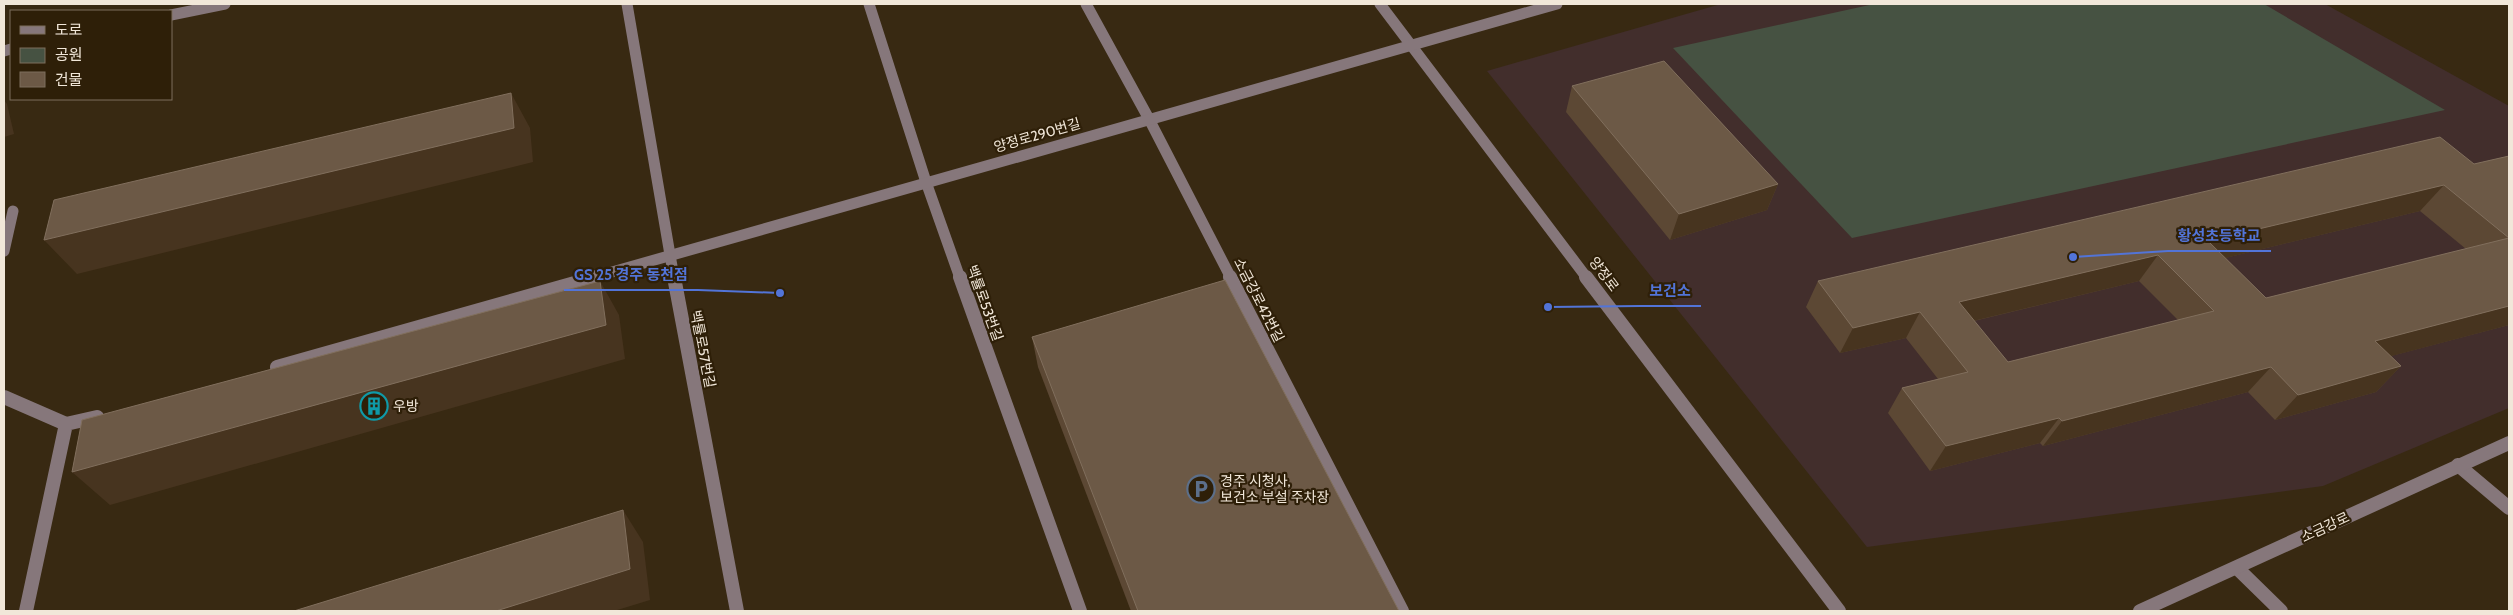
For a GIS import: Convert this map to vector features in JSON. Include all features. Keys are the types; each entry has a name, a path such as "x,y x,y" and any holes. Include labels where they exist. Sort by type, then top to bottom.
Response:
{"street":[{"path":"172,15 187,8 225,4"},
{"name":"백률로57번길","path":"627,4 670,254 737,611"},
{"name":"백률로53번길","path":"869,4 926,182 1080,611"},
{"name":"소금강로42번길","path":"1086,4 1149,119 1402,611"},
{"name":"양정로","path":"1380,4 1839,611"},
{"name":"양정로290번길","path":"264,372 670,254 1557,4"},
{"path":"4,251 13,211"},
{"path":"4,397 66,424 113,413"},
{"path":"26,611 66,424"},
{"name":"소금강로","path":"2140,611 2509,443"},
{"path":"2458,465 2509,508"},
{"path":"2237,568 2281,611"}],"shaded area":[{"path":"1721,4 2325,4 2509,106 2509,408 2323,486 1867,547 1487,71"}],"green space":[{"path":"1874,4 2264,4 2445,110 1852,238 1673,48"}],"building":[{"path":"1664,61 1778,184 1679,214 1572,86"},
{"path":"511,93 514,128 44,240 54,200"},
{"path":"2440,137 2474,164 2509,156 2509,238 2509,306 2375,341 2401,366 2298,395 2271,367 2062,421 2059,418 1946,446 1902,388 1968,372 1920,312 1853,328 1818,281","holes":["2444,185 2509,238 2266,298 2208,241","2158,255 2214,311 2008,362 1959,302"]},
{"name":"경주 시청사, 보건소 부설 주차장","path":"1225,280 1399,611 1138,611 1032,337"},
{"path":"600,281 606,325 72,472 82,420"},
{"path":"623,510 630,569 496,611 294,611"}],"place":[{"name":"황성초등학교","path":"2073,257"},
{"name":"GS 25 경주 동천점","path":"780,293"},
{"name":"보건소","path":"1548,307"},
{"name":"우방","path":"374,406"},
{"name":"경주 시청사, 보건소 부설 주차장","path":"1201,489"}]}
